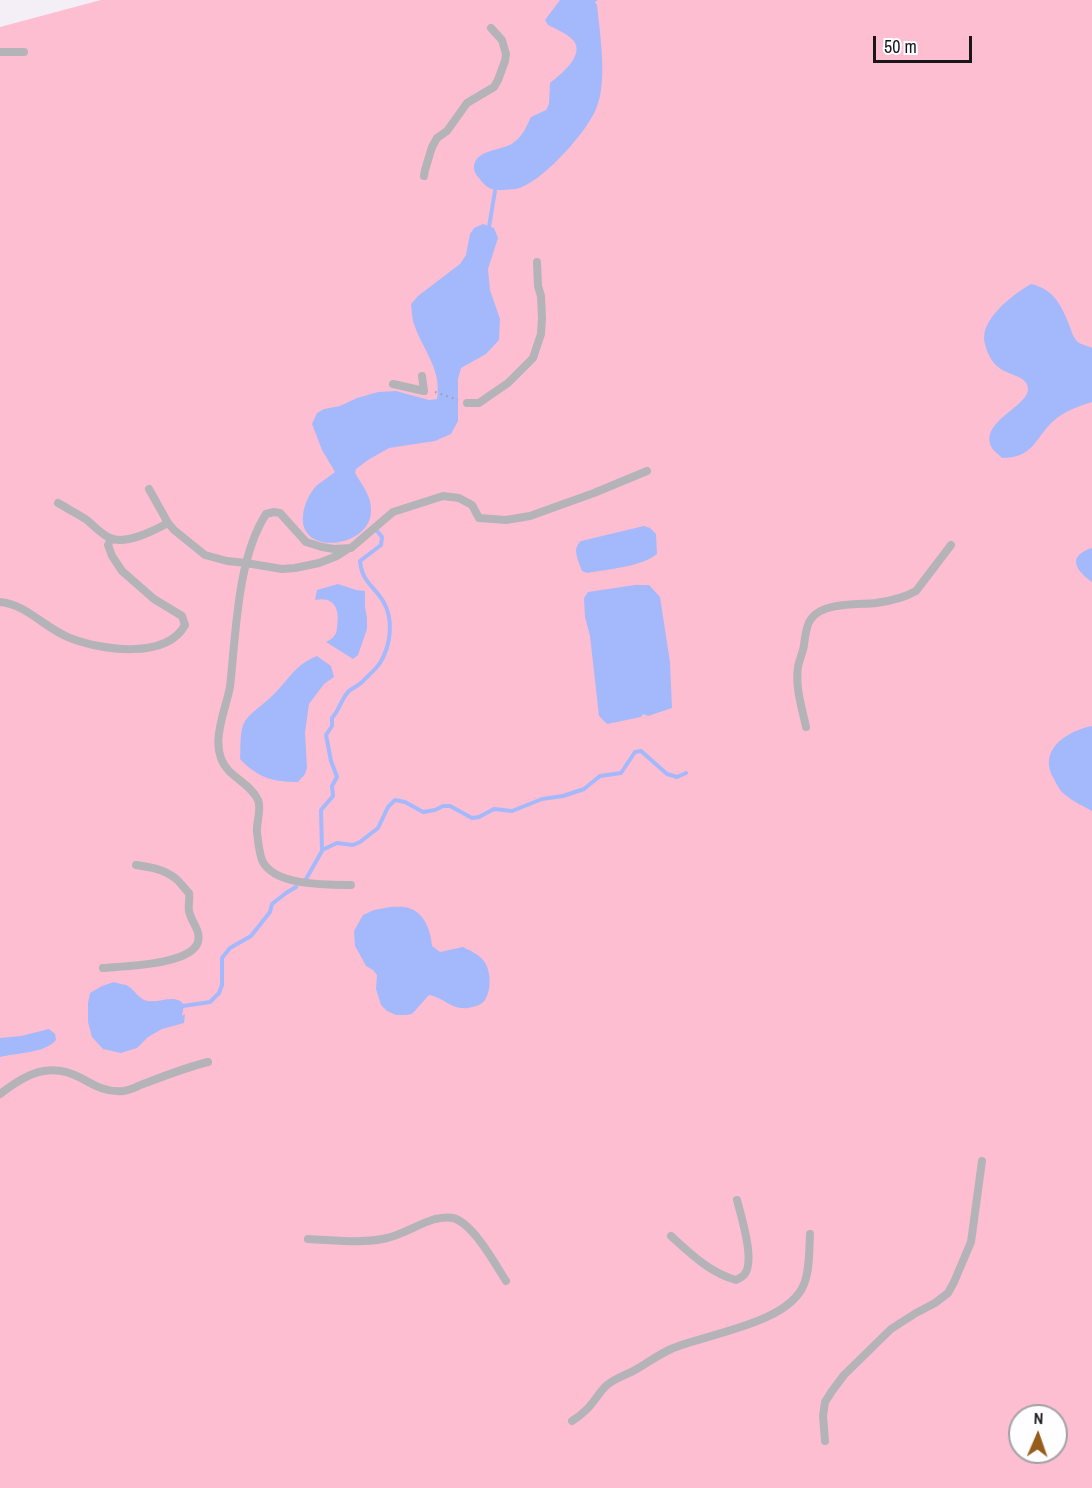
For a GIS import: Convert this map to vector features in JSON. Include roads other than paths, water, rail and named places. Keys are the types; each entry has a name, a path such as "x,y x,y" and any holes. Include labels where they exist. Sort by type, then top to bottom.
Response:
{"lane":[{"path":"424,176 424,170 437,138 451,127 467,103 494,87 498,80 506,54 502,40 492,28"},
{"path":"0,52 24,52"},
{"path":"467,403 479,403 508,383 533,358 541,334 542,318 537,262"},
{"path":"393,384 424,391 422,376"},
{"path":"149,489 168,523 205,555 226,561 282,569 319,563 337,556 351,548 393,512 443,496 459,498 472,505 479,518 506,520 530,516 647,471"},
{"path":"58,504 86,520 111,539 125,540 168,523"},
{"path":"351,548 334,549 306,542 280,513 266,514 258,526 246,563 230,687 218,736 222,761 258,800 260,807 257,825 262,861 273,873 291,879 308,883 351,885"},
{"path":"0,602 18,607 68,637 104,648 144,648 170,641 181,633 185,625 182,615 154,599 122,571 108,545 111,539"},
{"path":"806,727 798,667 808,623 812,617 818,612 836,606 875,603 908,596 916,591 951,545"},
{"path":"103,968 167,962 195,949 198,941 198,933 189,912 189,893 168,873 156,868 136,865"},
{"path":"0,1094 29,1074 47,1071 66,1072 90,1085 106,1090 125,1091 208,1062"},
{"path":"825,1441 823,1416 825,1402 844,1375 891,1329 948,1293 971,1242 982,1161"},
{"path":"671,1236 711,1270 736,1280 744,1275 749,1262 737,1200"},
{"path":"308,1239 377,1240 389,1238 437,1219 454,1218 463,1222 484,1246 506,1281"},
{"path":"572,1421 587,1409 608,1384 671,1349 733,1331 783,1308 799,1294 804,1285 810,1234"}],"water":[{"path":"560,0 598,0 595,2 602,58 600,98 591,119 575,142 542,174 517,189 495,190 485,185 476,174 475,162 489,151 513,143 522,134 531,117 546,110 549,104 550,83 565,70 574,58 576,46 573,40 548,25 545,20"},
{"path":"483,224 494,228 498,238 488,269 490,290 500,319 499,340 486,354 461,368 458,379 458,421 451,434 435,441 389,448 368,460 356,469 355,473 370,501 371,511 368,524 360,533 348,540 335,543 322,542 312,537 304,528 303,515 306,504 316,486 335,472 322,450 312,424 317,413 378,392 396,391 429,400 437,399 435,371 414,324 411,304 460,264 466,255 470,234 474,228"},
{"path":"1031,284 1051,294 1060,305 1076,340 1092,348 1092,402 1069,410 1057,418 1029,450 1013,457 1002,458 992,448 990,439 992,430 1026,396 1028,389 1025,381 1001,369 992,361 985,343 985,330 1001,306"},
{"path":"644,526 656,534 657,554 642,562 624,567 587,573 582,571 576,551 581,541"},
{"path":"1092,548 1092,582 1081,573 1076,564 1079,555"},
{"path":"338,584 365,591 367,629 358,655 353,659 326,642 336,632 338,615 335,606 327,600 315,600 317,590"},
{"path":"649,585 660,597 670,662 672,708 648,716 643,714 641,717 607,724 599,716 584,598 588,592"},
{"path":"317,656 331,666 334,677 324,684 309,704 305,733 307,768 305,774 298,782 266,778 253,771 240,759 243,725 297,668"},
{"path":"1092,726 1092,811 1061,791 1050,769 1049,759 1057,744 1065,737"},
{"path":"390,907 409,908 416,911 424,919 429,929 432,946 440,952 463,947 481,958 488,968 490,979 489,990 484,1002 462,1008 452,1006 429,995 412,1014 406,1015 396,1015 381,1005 376,989 377,975 366,966 355,946 354,931 363,915"},
{"path":"114,982 128,986 145,1000 181,1001 184,1005 182,1016 185,1014 184,1023 162,1029 148,1037 137,1048 121,1053 103,1049 92,1037 88,1022 88,1003 90,993"},
{"path":"49,1029 55,1034 56,1040 45,1048 0,1057 0,1038 21,1036"}],"waterway":[{"path":"489,227 495,191"},
{"path":"306,879 322,851 321,810 333,796 332,786 337,777 326,735 332,726 332,718 344,697 378,665 384,656 389,640 389,616 383,601 363,574 360,561 381,545 382,537 377,531"},
{"path":"322,850 337,843 353,845 360,842 378,828 388,807 395,800 405,802 423,812 450,806 472,818 494,809 512,811 542,799 563,796 584,789 600,776 621,773 635,752 641,751 667,774 677,777 686,773"},
{"path":"183,1006 210,1002 219,993 222,985 222,958 230,948 251,936 270,912 272,904 296,887"}]}
